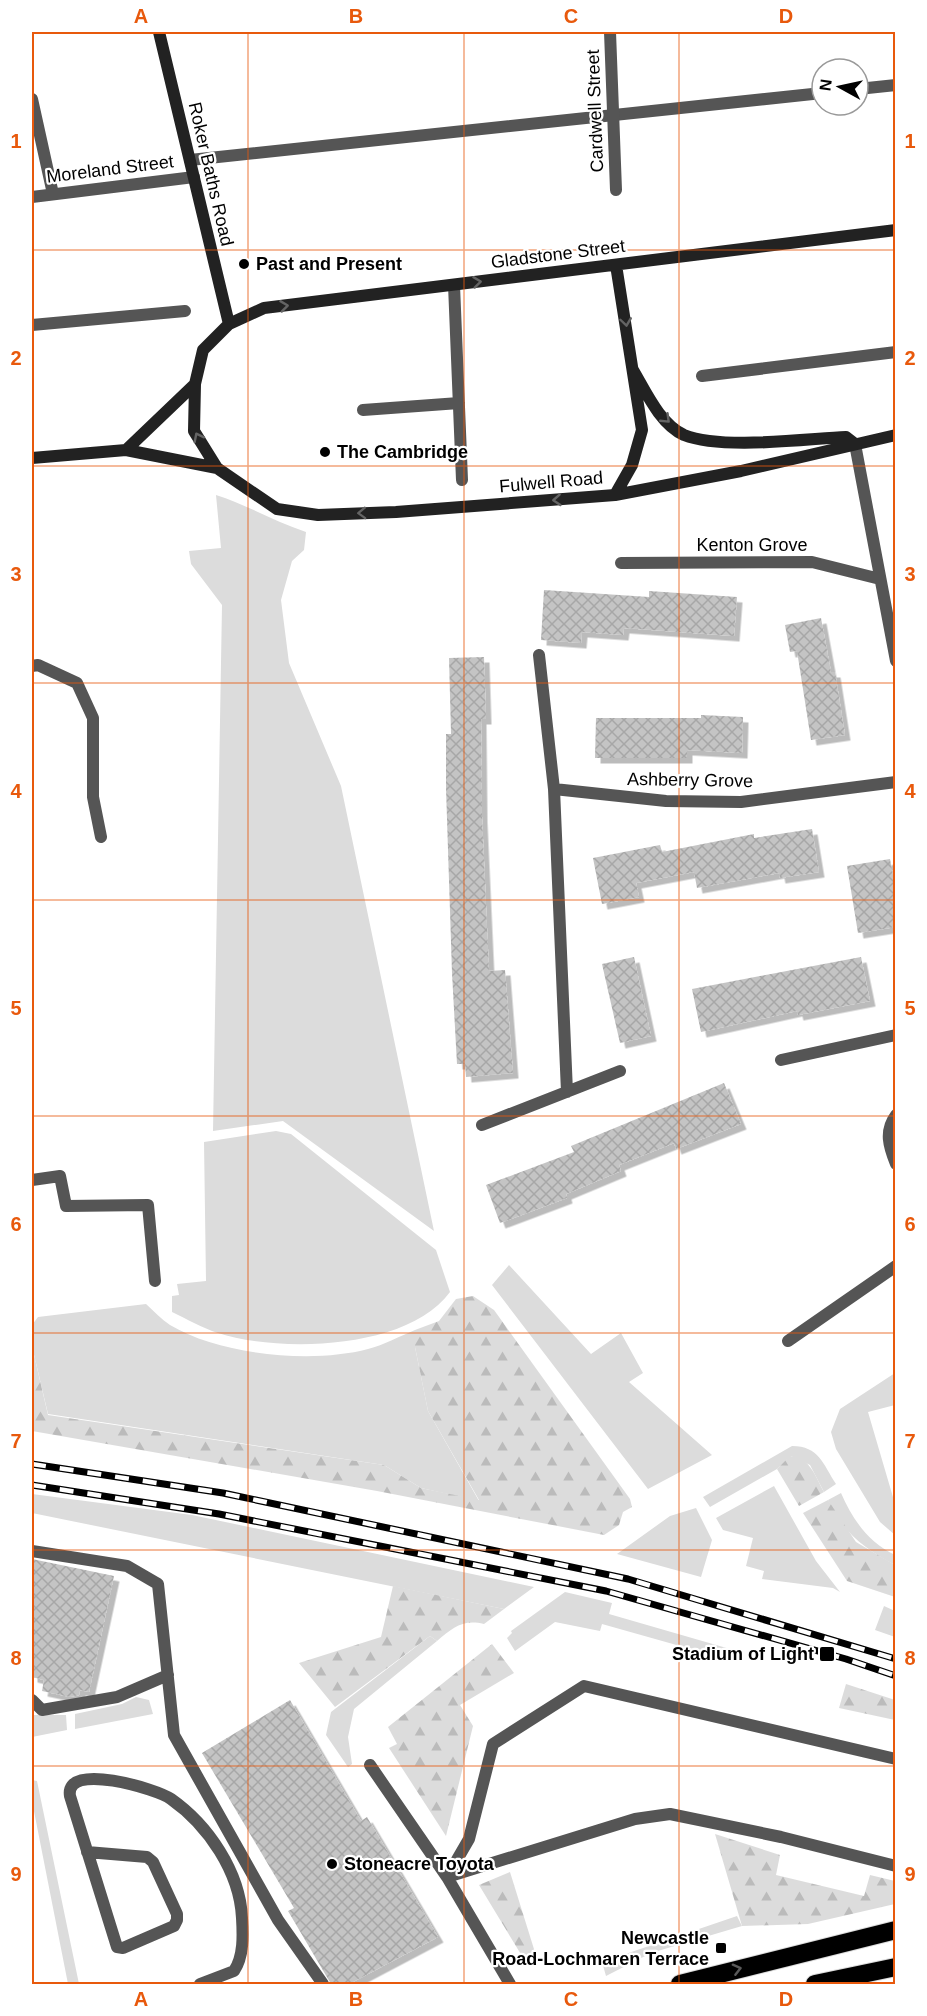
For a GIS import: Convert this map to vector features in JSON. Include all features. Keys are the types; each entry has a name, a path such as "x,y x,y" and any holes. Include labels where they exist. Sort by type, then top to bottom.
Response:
{"highway":[{"path":"680,1984 896,1930"},
{"path":"815,1984 896,1967"}],"street":[{"name":"Roker Baths Road","path":"159,32 229,324"},
{"name":"Cardwell Street","path":"610,32 616,190"},
{"path":"870,88 896,85"},
{"path":"190,160 810,94"},
{"path":"32,99 53,194"},
{"name":"Moreland Street","path":"32,197 194,177"},
{"name":"Gladstone Street","path":"229,324 264,308 896,230"},
{"path":"615,495 632,465 642,430 616,265"},
{"path":"454,285 462,480"},
{"path":"32,325 185,311"},
{"name":"Fulwell Road","path":"217,468 194,431 195,384 203,350 229,324"},
{"path":"702,376 896,352"},
{"path":"633,370 660,415 684,435 720,441 846,437 855,444 896,661"},
{"path":"126,450 195,384"},
{"path":"363,410 459,403"},
{"name":"Fulwell Road","path":"32,458 126,450 217,468 278,509 318,515 396,512 615,495 741,471 896,435"},
{"name":"Kenton Grove","path":"621,563 812,562 880,579"},
{"path":"538,655 554,789 567,1092"},
{"path":"32,666 38,665 77,683 93,718 93,797 101,837"},
{"name":"Ashberry Grove","path":"554,789 666,801 741,802 896,782"},
{"path":"781,1060 896,1035"},
{"path":"482,1125 620,1071"},
{"path":"896,1115 888,1131 888,1143 896,1164"},
{"path":"32,1180 60,1176 66,1206 148,1205 155,1281"},
{"path":"788,1341 896,1266"},
{"path":"32,1551 127,1566 158,1584 174,1735 278,1920 323,1984"},
{"path":"32,1700 42,1710 117,1697 168,1675"},
{"path":"447,1877 469,1839 493,1744 584,1686 896,1759"},
{"path":"370,1765 447,1877 510,1984"},
{"path":"87,1852 142,1855 153,1862 177,1914 174,1926 123,1948 117,1947 87,1852 69,1792 76,1783 117,1780 146,1787 171,1798 201,1826 218,1849 237,1885 243,1928 239,1964 234,1971 200,1984"},
{"path":"447,1877 635,1819 670,1814 781,1837 896,1866"}],"green space":[{"path":"216,495 306,532 304,550 292,561 281,600 289,663 341,786 434,1231 283,1121 213,1131 222,605 191,564 189,551 221,548"},
{"path":"276,1131 291,1134 436,1250 450,1292 430,1311 405,1326 374,1336 341,1342 274,1343 244,1339 212,1331 172,1312 172,1296 179,1295 177,1284 206,1281 204,1142"},
{"path":"509,1265 591,1354 621,1333 643,1373 629,1382 712,1455 648,1489 492,1285"},
{"path":"473,1296 494,1310 630,1499 632,1507 623,1512 619,1525 604,1535 377,1491 32,1431 32,1346 48,1415 384,1465 421,1488 479,1500 428,1411 415,1347 415,1330 439,1321 456,1299"},
{"path":"146,1304 170,1325 191,1335 214,1344 267,1354 320,1356 345,1354 386,1343 415,1330 415,1347 428,1411 479,1501 421,1488 384,1465 48,1414 32,1346 32,1325 38,1317"},
{"path":"895,1373 895,1405 868,1412 895,1504 895,1535 880,1522 836,1449 831,1432 840,1409"},
{"path":"792,1446 808,1449 814,1453 836,1484 824,1492 810,1465 791,1456 777,1469 710,1507 703,1497"},
{"path":"790,1456 797,1457 807,1464 824,1492 799,1506 777,1469"},
{"path":"774,1486 816,1561 840,1592 833,1588 762,1579 764,1571 746,1566 753,1538 723,1530 716,1518"},
{"path":"841,1493 862,1529 877,1544 895,1555 895,1565 864,1546 840,1521 828,1500"},
{"path":"32,1494 192,1515 534,1587 504,1609 32,1513"},
{"path":"828,1500 856,1542 895,1565 895,1597 847,1581 803,1513"},
{"path":"696,1508 712,1540 701,1577 617,1554 670,1516"},
{"path":"393,1586 504,1609 484,1624 464,1624 437,1641 430,1636 335,1707 299,1663 381,1637"},
{"path":"565,1592 612,1603 609,1614 730,1649 726,1662 719,1657 602,1624 600,1631 555,1622 515,1651 507,1638 512,1633 511,1631"},
{"path":"884,1606 895,1611 895,1637 875,1630"},
{"path":"430,1636 437,1641 354,1709 348,1737 352,1764 348,1767 326,1735 331,1712"},
{"path":"492,1644 514,1673 460,1705 473,1726 446,1836 389,1748 397,1744 388,1727"},
{"path":"846,1684 895,1700 895,1720 839,1708"},
{"path":"136,1697 149,1700 153,1714 75,1729 75,1714 122,1704"},
{"path":"32,1715 66,1715 67,1730 32,1737"},
{"path":"32,1780 37,1781 79,1984 68,1984 32,1801"},
{"path":"715,1834 780,1855 776,1875 864,1896 870,1875 895,1881 895,1904 808,1924 742,1926"},
{"path":"510,1872 538,1962 528,1966 479,1885"},
{"path":"737,1916 742,1926 651,1953 606,1976 602,1962"}],"building":[{"path":"544,590 649,597 649,591 737,597 734,636 624,628 623,635 582,632 581,643 541,640"},
{"path":"821,618 831,672 835,672 845,735 811,740 797,651 790,652 785,625"},
{"path":"484,657 486,719 481,719 482,817 489,971 505,970 513,1073 466,1077 465,1064 457,1064 452,973 446,788 446,734 451,734 449,658"},
{"path":"701,715 743,717 742,753 687,750 687,758 595,758 596,718 701,718"},
{"path":"812,829 819,872 780,878 779,873 697,888 694,872 636,883 639,897 602,904 593,858 660,845 662,852 754,834 754,838"},
{"path":"890,859 896,891 896,927 858,933 847,866"},
{"path":"634,957 651,1036 620,1043 602,964"},
{"path":"861,957 870,1001 798,1015 797,1011 701,1032 692,989"},
{"path":"724,1083 741,1124 676,1149 674,1143 619,1165 621,1171 566,1194 567,1198 500,1223 486,1185 574,1152 571,1146"},
{"path":"32,1559 114,1576 89,1692 80,1690 79,1695 70,1697 42,1691 44,1680 32,1677"},
{"name":"Stoneacre Toyota","path":"290,1700 361,1821 367,1817 438,1937 349,1984 331,1984 288,1911 294,1908 202,1753"}],"railway":[{"path":"32,1464 223,1493 628,1579 896,1659"},
{"path":"32,1485 219,1514 606,1591 846,1659 896,1676"}],"place":[{"name":"Past and Present","path":"244,264"},
{"name":"The Cambridge","path":"325,452"},
{"name":"Stadium of Light","path":"827,1654"},
{"name":"Stoneacre Toyota","path":"332,1864"},
{"name":"Newcastle Road-Lochmaren Terrace","path":"721,1948"}]}
